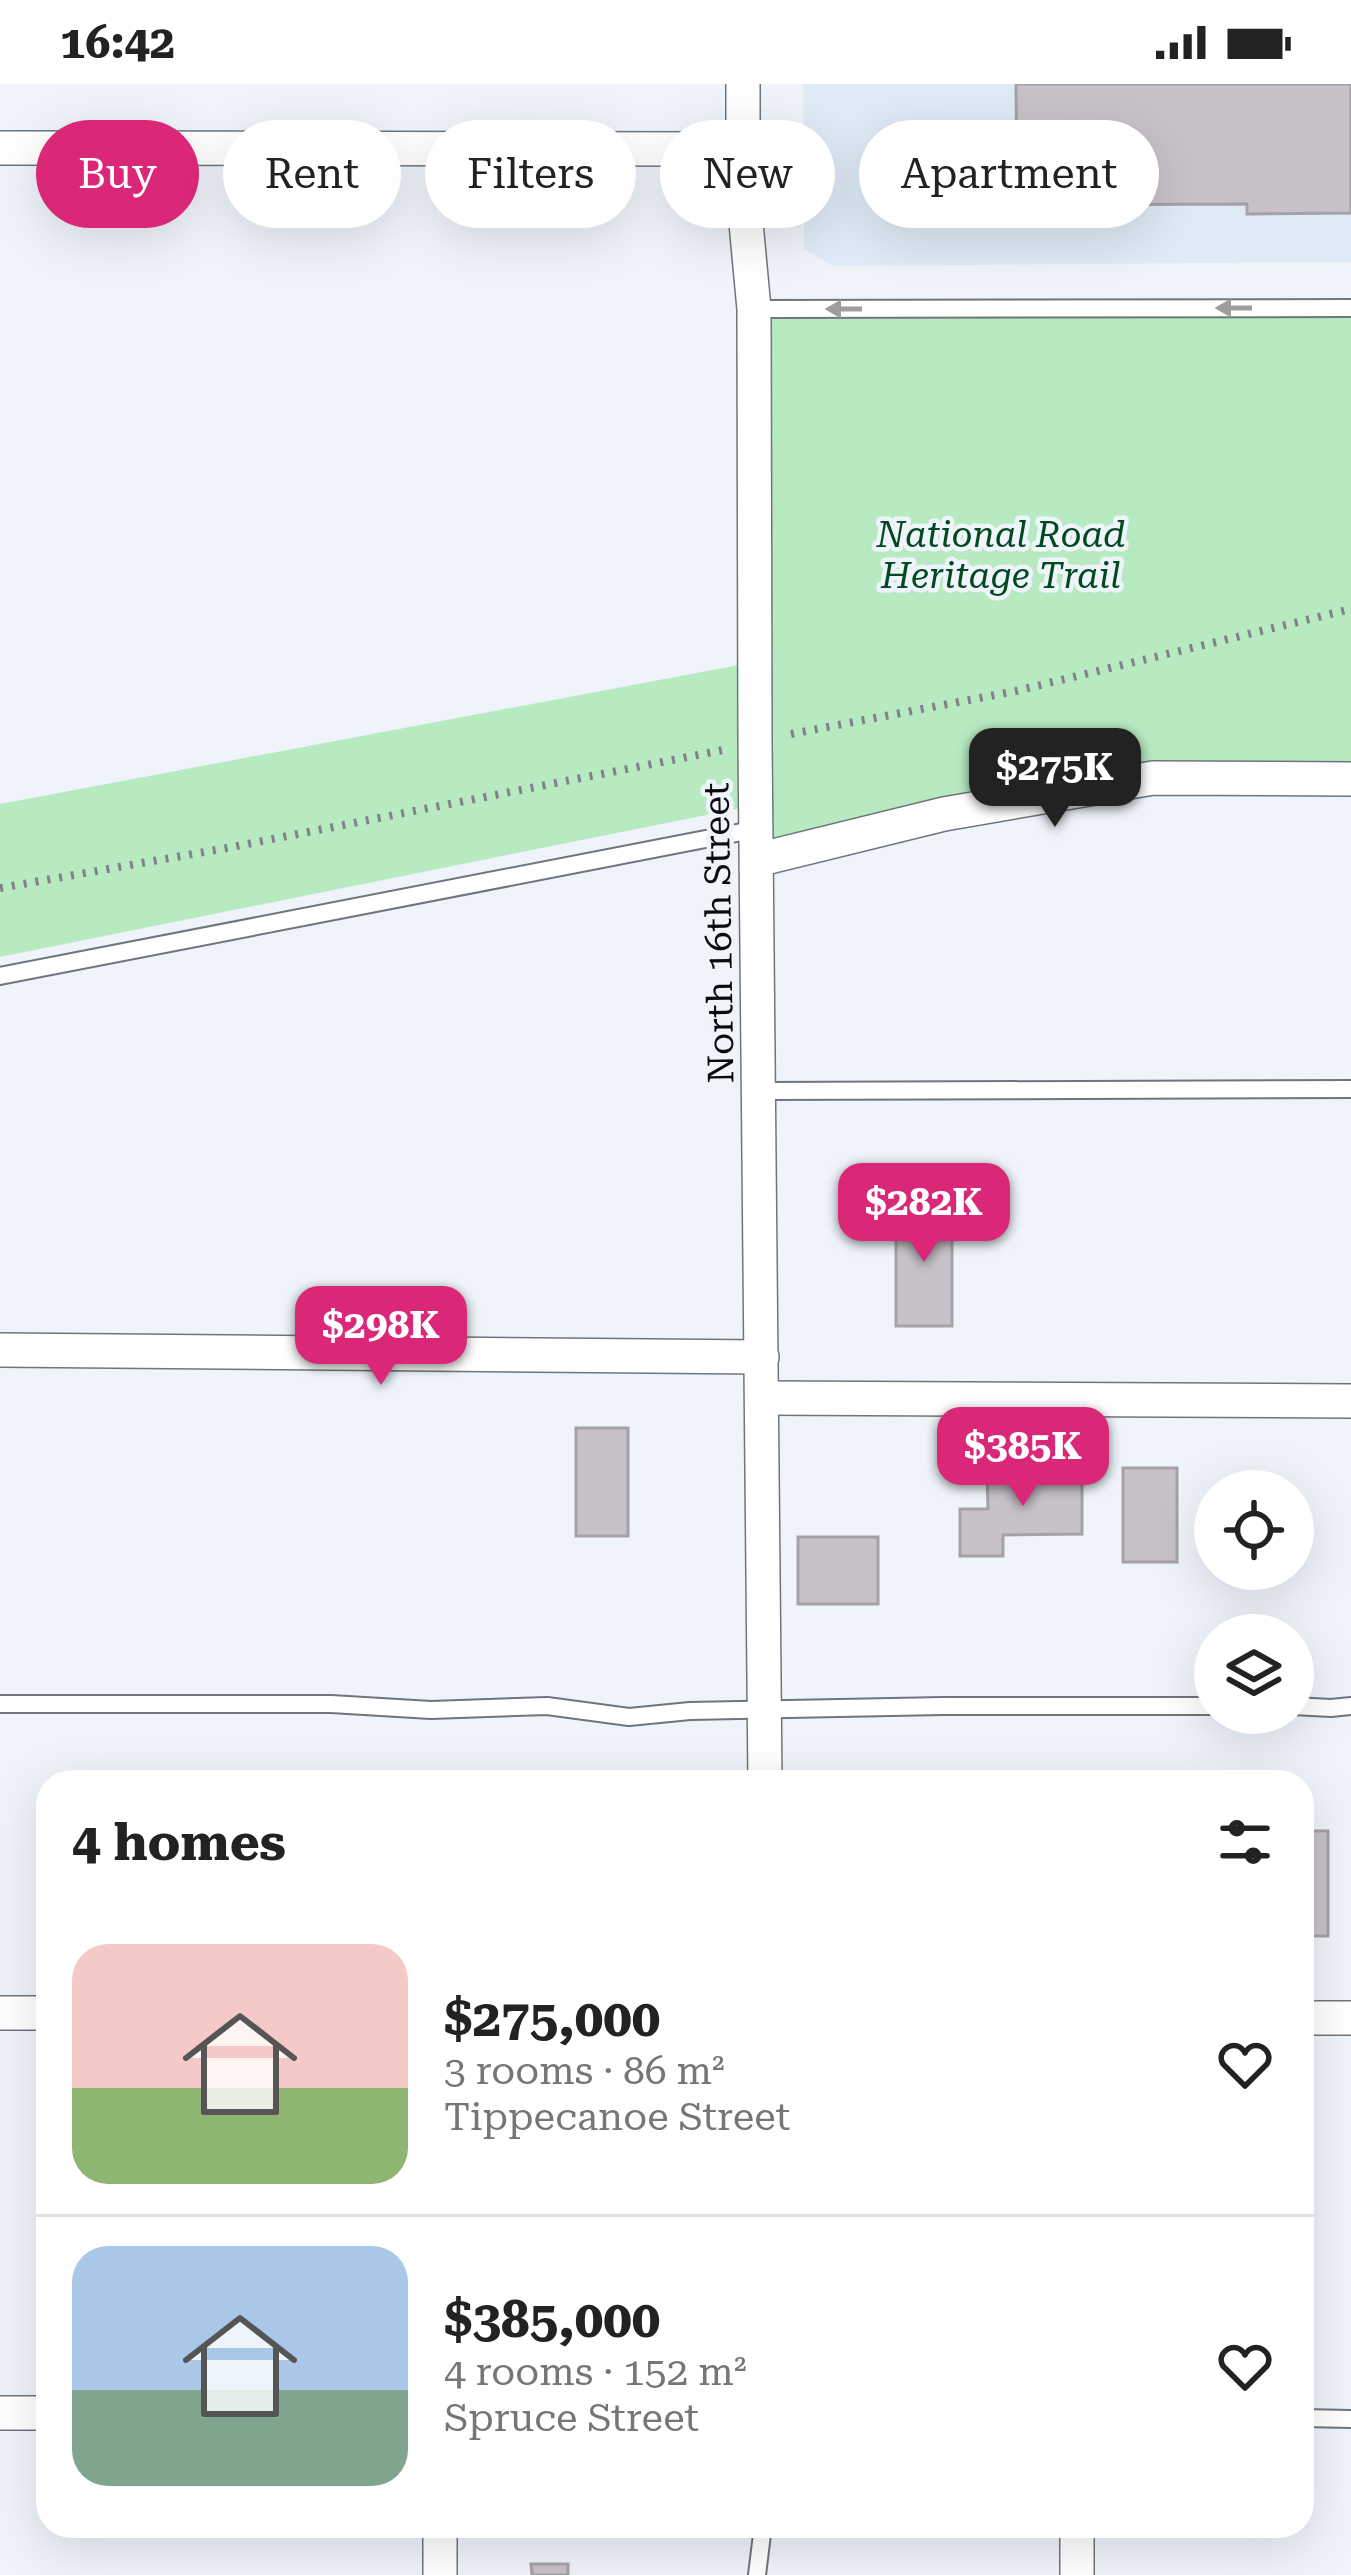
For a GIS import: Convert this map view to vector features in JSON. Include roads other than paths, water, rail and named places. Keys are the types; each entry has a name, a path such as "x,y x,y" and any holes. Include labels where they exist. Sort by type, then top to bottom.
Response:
{"street":[{"name":"North 16th Street","path":"743,84 743,120"},
{"path":"0,148 660,149"},
{"name":"North 16th Street","path":"746,228 754,309 765,1770"},
{"path":"757,844 1153,778 1351,779"},
{"path":"0,1351 762,1357"},
{"path":"763,1398 1351,1401"},
{"path":"0,2013 36,2013"},
{"path":"1314,2018 1351,2018"},
{"path":"0,2413 36,2413"},
{"path":"440,2538 440,2575"},
{"path":"1077,2538 1077,2575"}],"lane":[{"path":"754,309 1351,308"},
{"path":"0,976 757,844"},
{"path":"759,1091 1351,1089"},
{"path":"0,1704 331,1705 431,1710 547,1706 629,1717 690,1711 943,1706 1194,1706"},
{"path":"1314,1707 1351,1706"},
{"path":"1314,2418 1351,2419"},
{"path":"757,2575 762,2538"}],"park label":[{"name":"National Road Heritage Trail","path":"1001,554"}]}
